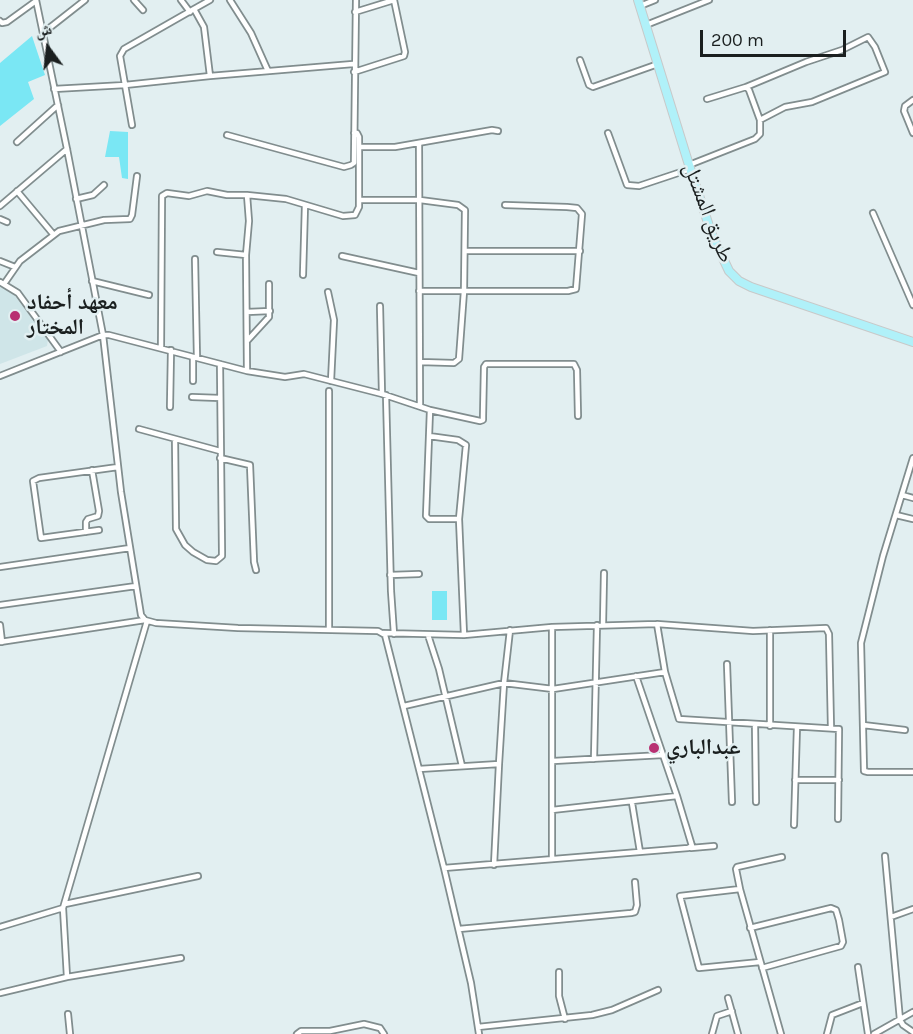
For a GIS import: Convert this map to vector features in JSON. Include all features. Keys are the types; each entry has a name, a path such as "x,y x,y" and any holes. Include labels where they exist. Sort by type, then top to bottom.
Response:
{"main road":[{"name":"طريق المشتل","path":"639,3 689,167 722,259 729,271 740,281 762,291 913,342"}],"street":[{"path":"43,33 85,0"},
{"path":"134,0 143,10"},
{"path":"181,0 192,10 204,27 210,76"},
{"path":"132,124 120,56 124,49 210,0"},
{"path":"230,0 251,33 268,71"},
{"path":"227,135 345,167 354,163 353,64 356,0"},
{"path":"354,72 404,56 405,52 394,0 355,12"},
{"path":"639,3 655,0"},
{"path":"646,25 697,2 709,0"},
{"path":"0,21 8,22 36,1 103,335 130,548 140,611 146,621 64,906 67,977"},
{"path":"707,99 746,87 842,50 868,37 875,47 885,72 812,102 785,107 760,120"},
{"path":"580,60 589,85 593,87 658,64"},
{"path":"54,89 125,85 353,64"},
{"path":"608,133 627,185 639,186 755,139 760,134 760,120 746,87"},
{"path":"913,100 905,105 904,111 913,133"},
{"path":"17,142 58,105"},
{"path":"359,147 395,147 492,130 498,131"},
{"path":"161,348 162,196 167,193 189,196 207,191 227,195 286,199 350,217 358,211 359,200 359,147 358,135 354,133"},
{"path":"419,143 420,405"},
{"path":"0,206 67,149"},
{"path":"61,352 18,293 2,283 15,267 53,234 81,224 130,219 137,176"},
{"path":"76,199 93,195 104,185"},
{"path":"17,191 53,234"},
{"path":"247,195 249,221 246,255 247,370"},
{"path":"359,200 420,200 458,205 464,208 464,291 459,359 454,363 420,362"},
{"path":"303,275 305,205"},
{"path":"419,291 574,290 577,286 582,214 577,208 553,205 505,205"},
{"path":"873,213 913,305"},
{"path":"0,219 7,222"},
{"path":"465,251 580,251"},
{"path":"217,252 246,255"},
{"path":"342,256 419,273"},
{"path":"193,381 195,259"},
{"path":"0,261 15,267"},
{"path":"92,281 149,295"},
{"path":"247,341 264,324 270,312 269,284"},
{"path":"328,292 334,320 331,381"},
{"path":"380,306 394,634"},
{"path":"247,312 270,312"},
{"path":"0,376 103,335 110,335 247,370 285,377 304,374 476,421 483,420 484,367 486,364 574,364 578,370 578,416"},
{"path":"170,407 171,350"},
{"path":"175,439 176,529 185,545 210,562 216,561 222,556 220,364"},
{"path":"329,391 329,629"},
{"path":"192,397 220,398"},
{"path":"430,410 426,516 429,519 459,519"},
{"path":"139,429 220,451"},
{"path":"429,436 458,440 466,445 459,519 464,635"},
{"path":"220,458 249,465 256,570"},
{"path":"913,458 862,633 864,771 913,772"},
{"path":"99,530 41,538 33,481 39,478 118,467"},
{"path":"86,532 86,522 98,516 99,511 92,470"},
{"path":"902,495 913,498"},
{"path":"896,515 913,519"},
{"path":"0,567 130,548"},
{"path":"594,759 595,681 604,573"},
{"path":"390,575 419,574"},
{"path":"0,605 136,586"},
{"path":"0,625 1,642 146,621 238,628 329,629 428,635 464,635 600,625 657,624 753,631 824,628 830,634 831,728"},
{"path":"657,624 665,672 679,719 840,730 838,819"},
{"path":"552,627 552,859"},
{"path":"494,865 504,683 510,630"},
{"path":"770,630 770,726"},
{"path":"383,633 390,651 459,929 479,1034"},
{"path":"428,635 462,766"},
{"path":"727,664 732,802"},
{"path":"404,706 504,683 553,689 665,672"},
{"path":"636,676 692,842 692,846 688,848"},
{"path":"755,725 756,802"},
{"path":"863,725 904,730"},
{"path":"794,825 797,727"},
{"path":"553,761 663,755"},
{"path":"419,769 499,764"},
{"path":"795,780 839,780"},
{"path":"552,810 632,803 677,796"},
{"path":"632,803 640,852"},
{"path":"444,868 714,846"},
{"path":"885,856 900,1020 913,1032"},
{"path":"781,1034 750,928 736,870 737,867 782,857"},
{"path":"0,927 64,906 198,876"},
{"path":"459,929 631,913 636,908 635,882"},
{"path":"740,888 680,896 698,966 701,969 761,965 841,946 843,942 840,920 836,910 831,908 750,928"},
{"path":"891,917 913,909"},
{"path":"0,993 67,977 181,958"},
{"path":"858,967 868,1034"},
{"path":"559,972 559,996 565,1019"},
{"path":"478,1027 565,1019 605,1012 658,990"},
{"path":"729,998 738,1034"},
{"path":"827,1034 832,1015 862,1003"},
{"path":"712,1034 717,1016 732,1011"},
{"path":"874,1034 913,1012"},
{"path":"68,1014 70,1034"},
{"path":"297,1034 301,1031 330,1031 364,1024 380,1028 384,1034"}],"shaded area":[{"path":"32,36 45,75 28,82 34,99 0,126 0,63"},
{"path":"110,131 128,132 128,179 122,178 119,157 105,157"},
{"name":"معهد أحفاد المختار","path":"0,287 12,292 48,339 47,346 0,364"},
{"path":"432,591 447,591 447,620 432,620"}],"place":[{"name":"معهد أحفاد المختار","path":"15,316"},
{"name":"عبدالباري","path":"654,748"}]}
